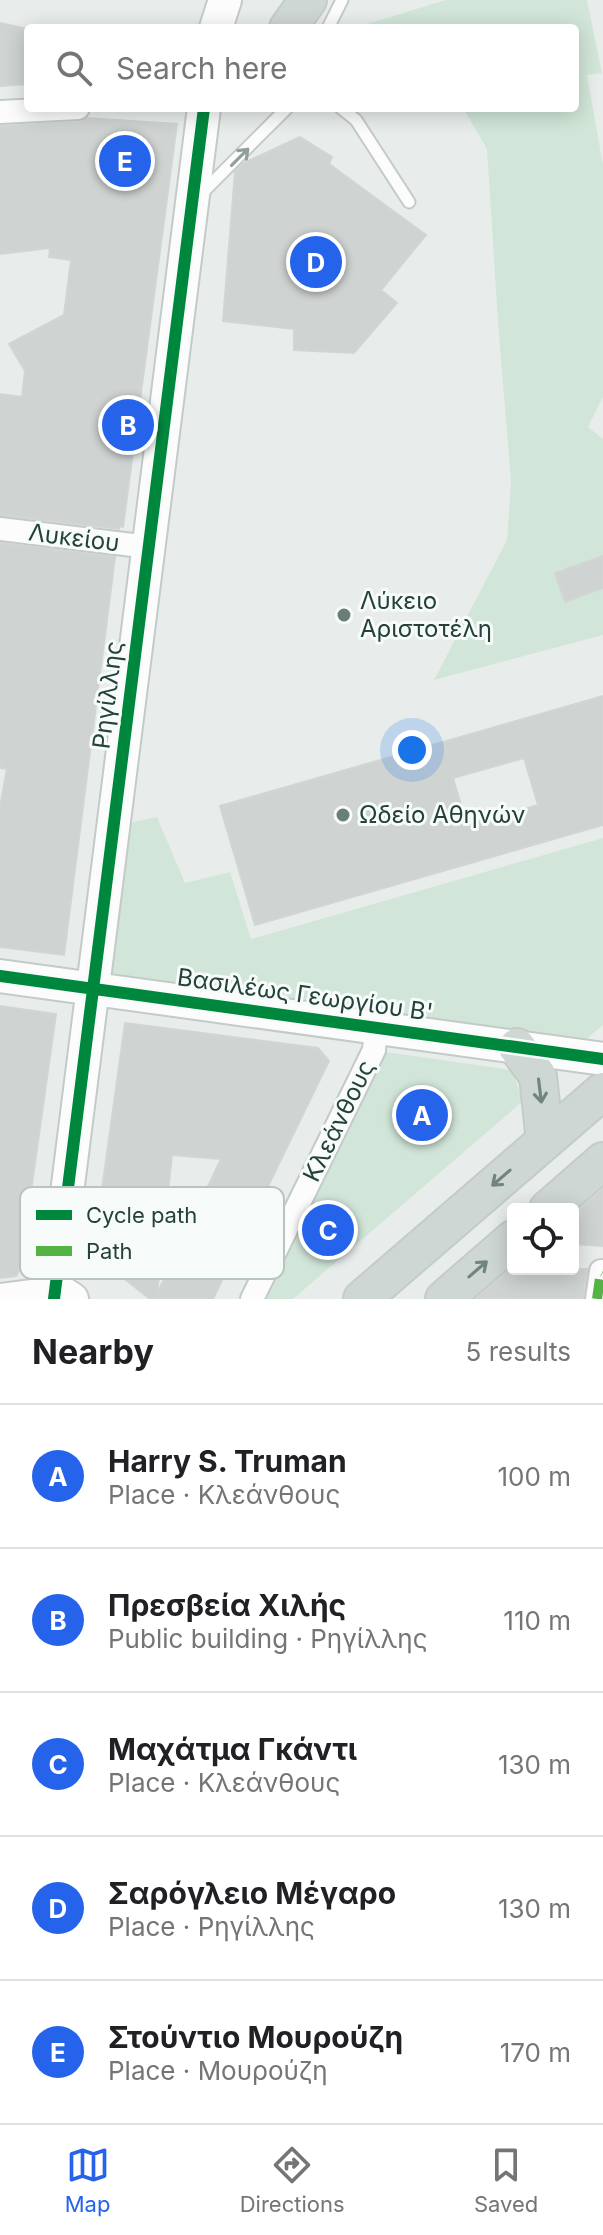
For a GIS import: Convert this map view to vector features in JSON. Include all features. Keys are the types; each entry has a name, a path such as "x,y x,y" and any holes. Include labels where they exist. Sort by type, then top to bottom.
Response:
{"main road":[{"path":"291,24 308,0"},
{"path":"517,1047 538,1076 545,1141"},
{"path":"362,1299 603,1091"},
{"path":"555,1203 603,1161"},
{"path":"444,1299 507,1244"}],"street":[{"path":"217,24 225,0"},
{"path":"0,112 24,111"},
{"name":"Ρηγίλλης","path":"72,1187 203,112"},
{"name":"Λυκείου","path":"0,529 149,547"},
{"name":"Βασιλέως Γεωργίου Β'","path":"0,976 603,1059"},
{"name":"Κλεάνθους","path":"284,1234 374,1050 376,1028"},
{"path":"597,1299 602,1272"},
{"name":"Κλεάνθους","path":"252,1299 262,1279"},
{"path":"0,1295 60,1295"}],"lane":[{"path":"330,24 342,0"},
{"path":"191,204 283,112"},
{"path":"346,112 356,120 409,202"}],"green space":[{"path":"446,0 587,0 602,73 587,75 603,165 603,397 588,427 603,439 603,635 434,680 507,540 511,482 487,149 465,112 579,112 579,24 367,24"},
{"path":"157,817 185,883 230,872 251,939 603,838 603,1025 582,1043 102,982 123,824"},
{"path":"386,1052 512,1070 523,1101 293,1299 258,1299 255,1297 265,1279 284,1279 284,1243"}],"building":[{"path":"0,23 24,28 24,84 0,86"},
{"path":"87,118 177,124 123,527 119,526 119,529 0,515 0,394 22,397 25,371 9,344 64,315 71,260 49,257 50,248 0,254 0,126 79,122"},
{"path":"300,137 332,157 329,164 426,235 381,290 397,303 354,353 294,350 294,329 223,321 235,172 244,163"},
{"path":"0,543 115,557 64,955 0,947 0,807 7,769 0,768"},
{"path":"603,556 603,588 565,602 555,573"},
{"name":"Ωδείο Αθηνών","path":"603,696 603,825 255,925 220,806","holes":["524,758 538,805 467,825 453,778"]},
{"path":"0,1006 56,1014 32,1187 20,1187 20,1269 16,1276 0,1278"},
{"path":"125,1023 318,1048 329,1061 268,1187 208,1187 221,1159 172,1155 169,1187 102,1187"},
{"path":"603,1189 603,1246 579,1244 579,1210"},
{"path":"579,1269 587,1269 583,1299 476,1299 507,1272 507,1275 579,1275"},
{"path":"125,1279 159,1279 157,1294 164,1279 223,1279 213,1299 150,1299"}],"marked path":[{"path":"597,1299 603,1272"}],"cycle path":[{"path":"68,1187 203,112"},
{"path":"0,976 603,1059"},
{"path":"54,1299 57,1279"}],"place":[{"name":"Στούντιο Μουρούζη","path":"125,161"},
{"name":"Σαρόγλειο Μέγαρο","path":"316,262"},
{"name":"Πρεσβεία Χιλής","path":"128,425"},
{"name":"Λύκειο Αριστοτέλη","path":"344,615"},
{"name":"Ωδείο Αθηνών","path":"343,815"},
{"name":"Harry S. Truman","path":"422,1115"},
{"name":"Μαχάτμα Γκάντι","path":"328,1230"}]}
